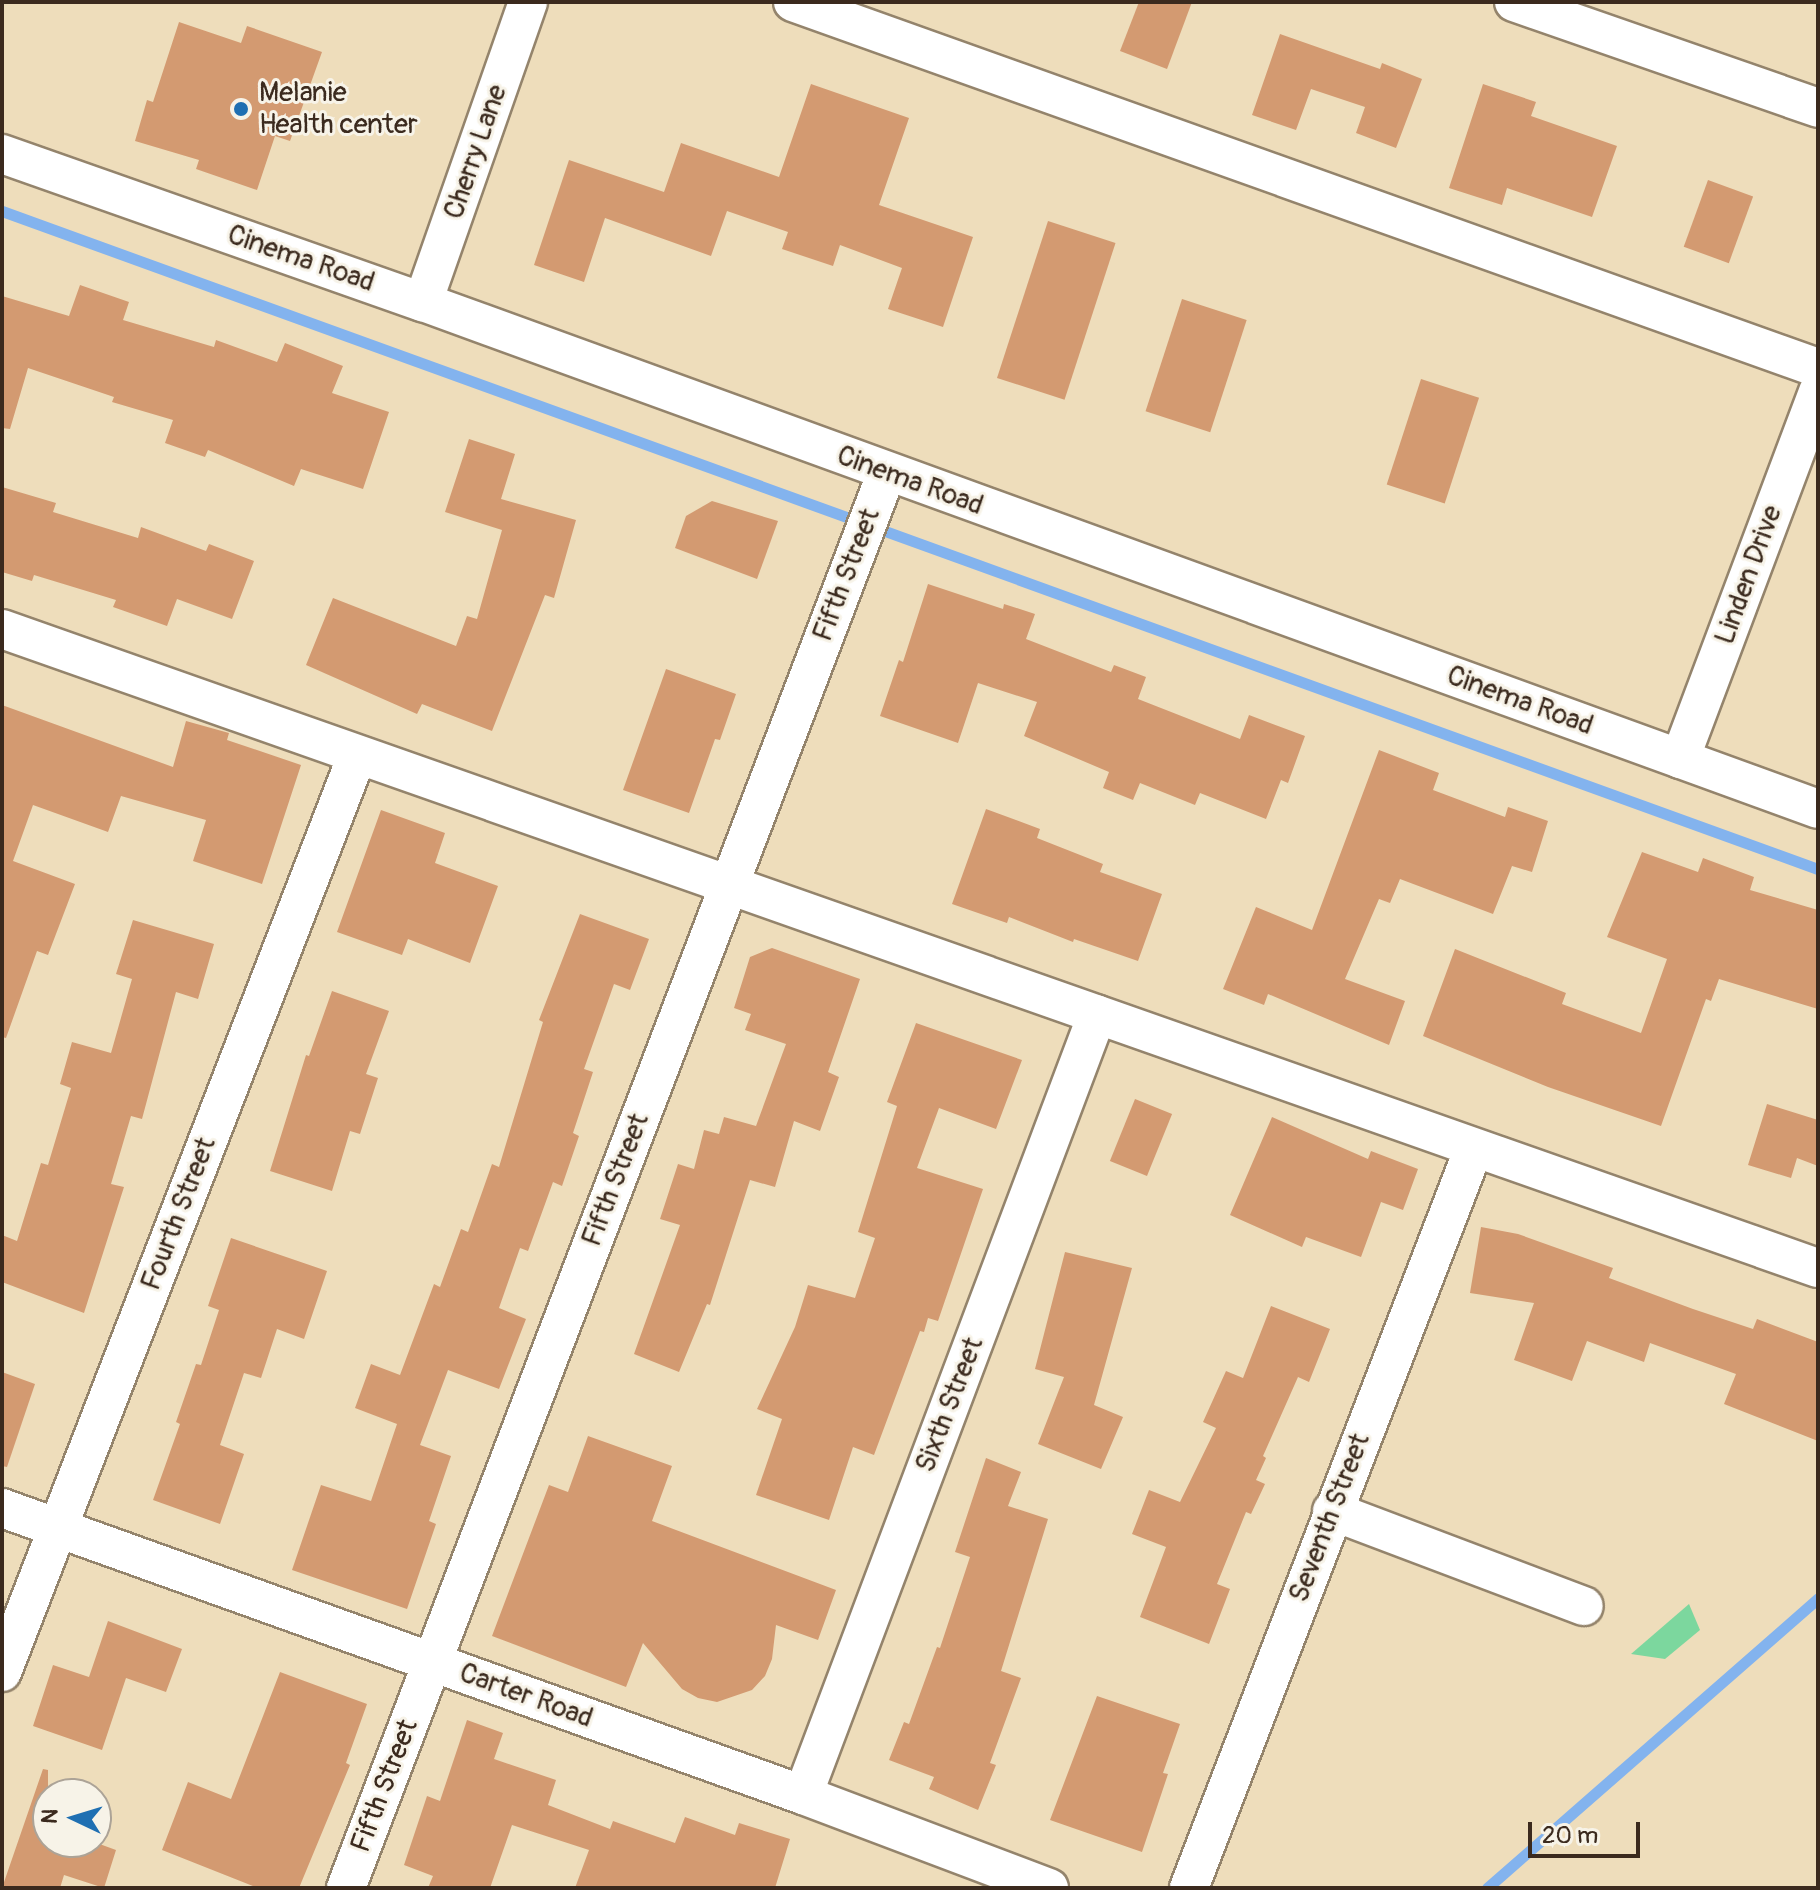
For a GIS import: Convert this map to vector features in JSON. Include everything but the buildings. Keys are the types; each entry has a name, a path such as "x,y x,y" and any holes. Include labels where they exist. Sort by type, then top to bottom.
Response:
{"street":[{"name":"Cherry Lane","path":"423,302 528,2"},
{"path":"793,2 1818,368"},
{"path":"1514,2 1818,108"},
{"name":"Cinema Road","path":"2,154 423,302 1818,809"},
{"name":"Linden Drive","path":"1680,759 1818,391"},
{"name":"Fifth Street","path":"346,1888 887,472"},
{"path":"2,629 1818,1268"},
{"name":"Fourth Street","path":"2,1672 357,756"},
{"name":"Sixth Street","path":"803,1795 1097,1015"},
{"name":"Seventh Street","path":"1189,1888 1474,1148"},
{"name":"Carter Road","path":"2,1508 803,1795 1049,1888"},
{"path":"1332,1511 1584,1606"}],"green space":[{"path":"1689,1604 1700,1630 1665,1659 1631,1654"}],"waterway":[{"path":"2,211 1818,869"},
{"path":"1487,1888 1818,1598"}],"place":[{"name":"Melanie Health center","path":"241,109"}]}
